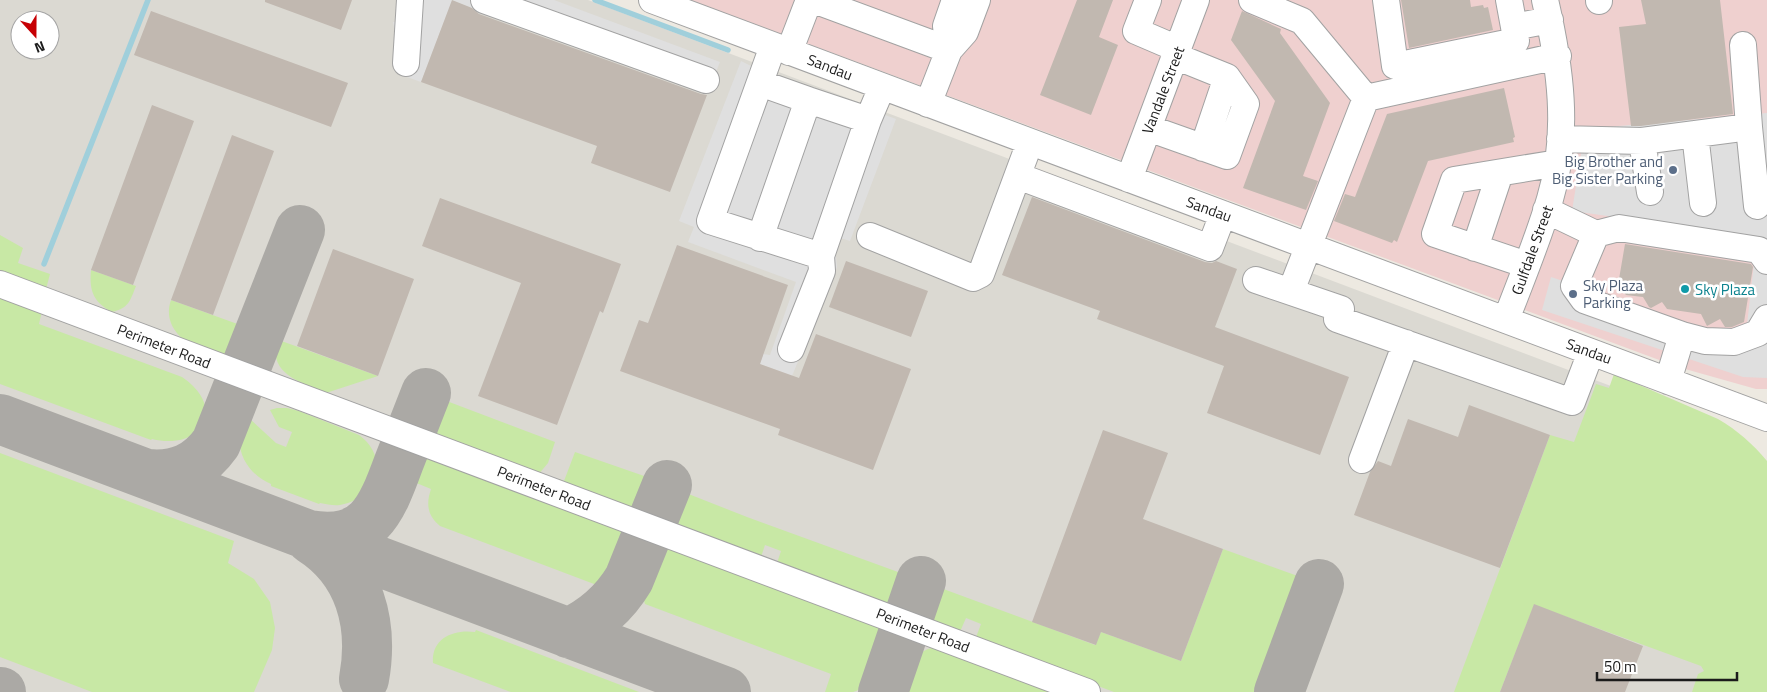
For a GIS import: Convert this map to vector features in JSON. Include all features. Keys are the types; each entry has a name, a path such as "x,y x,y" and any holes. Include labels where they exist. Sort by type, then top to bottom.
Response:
{"street":[{"path":"406,63 410,0"},
{"path":"484,0 706,80"},
{"name":"Sandau","path":"652,0 704,9 781,49 1668,380 1752,414 1767,418"},
{"path":"809,0 760,83 710,221 821,256"},
{"path":"814,0 948,38 965,32 977,0"},
{"path":"928,104 948,38 956,0"},
{"path":"1148,0 1136,31 1227,77 1246,104 1227,156 1148,128"},
{"name":"Vandale Street","path":"1129,179 1196,0"},
{"path":"1252,0 1302,21 1366,98"},
{"path":"1386,0 1395,66 1516,41 1509,0"},
{"path":"1514,27 1548,10"},
{"name":"Gulfdale Street","path":"1506,320 1551,198 1559,151 1561,92 1558,56 1548,10"},
{"path":"1743,45 1757,206"},
{"path":"1366,98 1558,56"},
{"path":"760,83 868,120"},
{"path":"791,349 822,271 821,256 868,120 882,87"},
{"path":"1291,292 1366,98"},
{"path":"760,238 808,100"},
{"path":"1527,265 1435,234 1454,180 1500,173 1559,151 1749,127"},
{"path":"1695,134 1703,203"},
{"path":"1642,141 1650,192"},
{"path":"870,236 973,278 981,274 1030,142"},
{"path":"1475,248 1500,173"},
{"path":"1018,176 1210,248 1223,214"},
{"path":"1546,210 1596,234 1619,228 1759,250 1767,261"},
{"path":"1596,234 1574,286 1584,300 1682,336 1705,341 1734,342 1758,333 1767,318"},
{"path":"1256,280 1341,309 1337,319 1572,402 1592,352"},
{"name":"Perimeter Road","path":"0,284 1087,692"},
{"path":"1668,380 1682,336"},
{"path":"1362,460 1406,343"}],"shaded area":[{"path":"0,0 588,0 1701,420 1746,692 0,692"},
{"path":"402,0 554,0 720,62 707,94 452,1 421,82 404,76 393,22 398,22"},
{"path":"690,0 1767,0 1767,389 1756,389 1678,367"},
{"path":"741,61 755,68 896,119 850,241 834,236 837,267 792,376 760,364 763,354 770,355 796,282 688,242 694,227 679,221"},
{"name":"Big Brother and Big Sister Parking","path":"1767,113 1767,378 1743,377 1542,310 1551,277 1745,342 1757,237 1572,211 1585,129"}],"green space":[{"path":"0,235 23,248 18,263 50,274 45,293 0,275"},
{"path":"91,270 136,286 125,306 112,312 96,300 91,284"},
{"path":"0,295 42,311 39,324 182,377 196,389 204,402 206,414 203,424 195,433 184,439 169,441 151,440 0,384"},
{"path":"171,300 243,326 234,345 226,355 216,355 199,349 179,336 174,330 169,316"},
{"path":"276,339 378,376 326,393 296,380 282,369 277,361 275,351"},
{"path":"1614,374 1718,419 1744,438 1767,461 1767,692 1692,692 1698,674 1704,671 1701,666 1534,605 1500,692 1454,692 1550,435 1574,442 1596,384 1609,388"},
{"path":"444,400 555,442 548,463 538,475 431,436 435,417"},
{"path":"277,408 299,411 359,435 369,444 375,455 377,466 371,486 363,495 353,501 340,505 319,504 271,486 271,484 252,471 241,451 240,436 250,419 276,443 286,447 292,432 279,427 270,410"},
{"path":"575,452 647,477 651,485 640,513 558,483 559,479 564,481"},
{"path":"0,453 234,541 228,563 254,579 270,602 275,628 272,650 254,692 92,692 0,657"},
{"path":"420,453 634,532 614,579 608,585 602,587 440,526 432,518 429,509 428,500 431,489 409,480"},
{"path":"682,493 909,576 899,600 887,607 776,566 781,551 765,545 760,560 667,523 678,495"},
{"path":"659,542 885,627 887,635 870,677 865,684 853,692 825,692 831,674 645,604 643,588"},
{"path":"1223,549 1306,579 1264,692 1114,692 975,640 981,624 966,618 959,634 926,622 938,587 1095,645 1101,632 1181,661"},
{"path":"476,630 639,692 511,692 433,663 433,654 436,647 445,637 459,632 475,632"},
{"path":"931,648 942,650 1057,692 902,692 914,660 918,655"}],"building":[{"path":"265,0 352,0 341,30 265,2"},
{"path":"452,0 472,8 479,14 707,95 670,192 591,163 597,146 421,82"},
{"path":"1077,0 1113,0 1099,37 1118,45 1091,115 1040,95"},
{"path":"1401,0 1470,0 1471,7 1483,5 1484,8 1488,7 1493,30 1409,48"},
{"path":"1641,0 1720,0 1733,114 1631,126 1619,27 1646,24"},
{"path":"151,11 348,83 331,127 134,55"},
{"path":"1242,11 1281,29 1280,33 1330,103 1303,176 1318,181 1306,210 1243,188 1275,101 1231,40"},
{"path":"1504,88 1515,137 1513,138 1514,142 1428,161 1397,242 1394,240 1392,243 1334,221 1345,194 1355,197 1387,114"},
{"path":"152,105 194,121 133,285 91,270"},
{"path":"232,135 274,151 213,315 171,300"},
{"path":"1032,197 1205,262 1212,263 1216,261 1237,269 1215,327 1349,377 1320,455 1207,413 1224,366 1097,319 1100,311 1002,275"},
{"path":"440,198 621,264 603,313 600,311 557,425 478,396 521,283 422,246"},
{"name":"Sky Plaza","path":"1625,244 1751,264 1753,267 1744,322 1732,327 1725,327 1720,319 1707,326 1701,314 1667,309 1662,302 1651,308 1643,297 1626,295 1618,285"},
{"path":"677,245 788,285 760,364 799,378 816,334 911,369 873,470 778,435 780,429 620,371 639,320 648,323"},
{"path":"333,249 414,279 378,376 297,346"},
{"path":"846,261 928,291 911,337 829,307"},
{"path":"1469,405 1550,435 1500,568 1354,515 1370,472 1378,461 1391,466 1408,419 1458,437"},
{"path":"1103,430 1168,453 1143,519 1223,549 1181,661 1101,632 1096,645 1032,622"},
{"path":"1534,604 1643,646 1625,692 1500,692"}],"waterway":[{"path":"44,264 148,0"},
{"path":"595,0 728,50"}],"taxiway":[{"path":"147,474 168,474 186,469 202,458 216,443 300,230"},
{"path":"308,535 328,537 345,535 369,521 386,495 426,393"},
{"path":"0,419 726,692"},
{"path":"568,633 603,611 623,588 629,579 667,485"},
{"path":"311,539 328,552 341,566 352,582 360,600 367,638 364,679"},
{"path":"883,692 921,581"},
{"path":"1279,692 1319,584"}],"place":[{"name":"Big Brother and Big Sister Parking","path":"1673,170"},
{"name":"Sky Plaza","path":"1685,289"},
{"name":"Sky Plaza Parking","path":"1573,294"}]}
